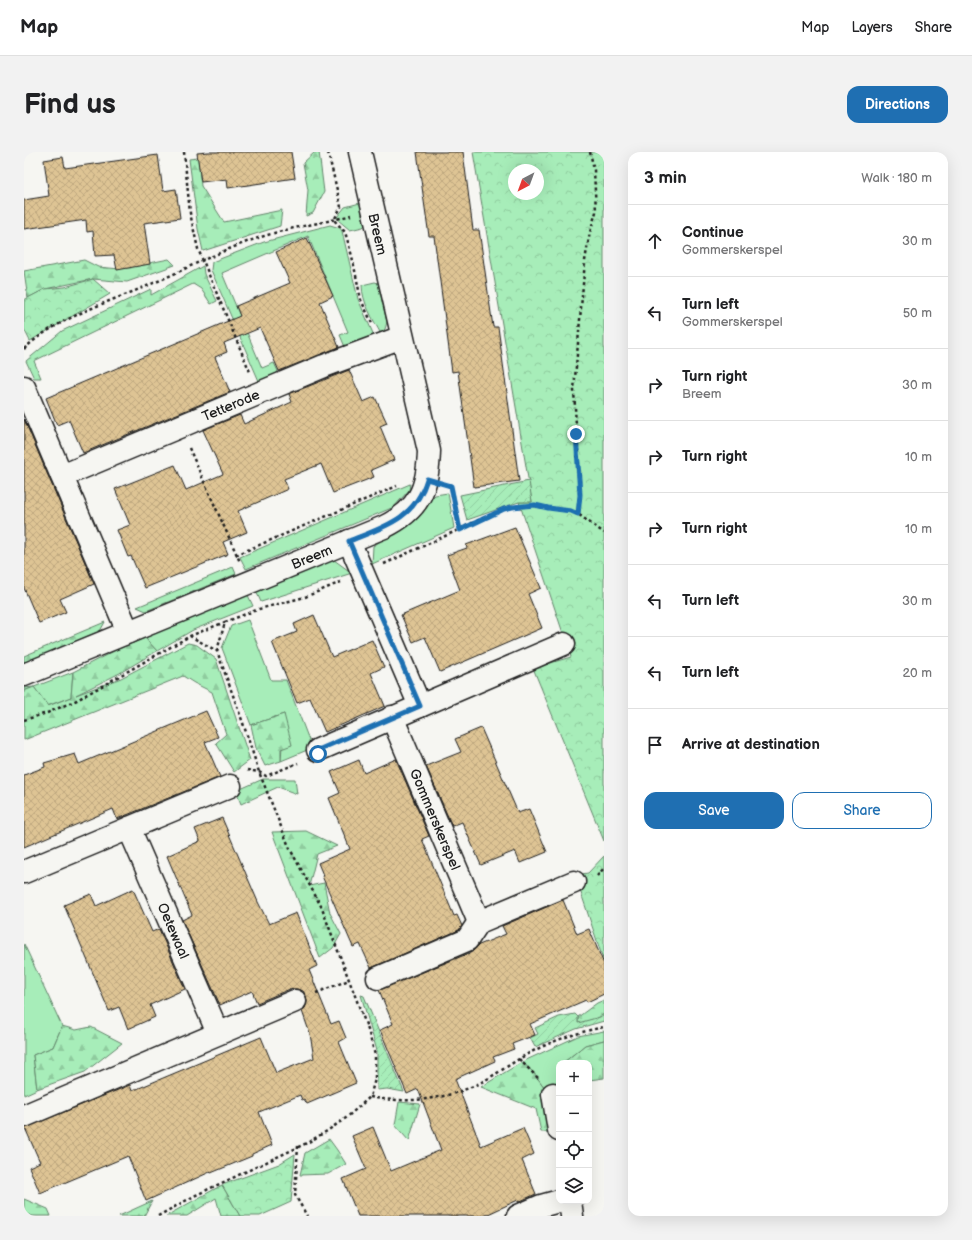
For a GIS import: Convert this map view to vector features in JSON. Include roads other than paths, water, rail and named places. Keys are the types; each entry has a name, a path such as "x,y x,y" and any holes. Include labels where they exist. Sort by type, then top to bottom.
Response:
{"street":[{"name":"Breem","path":"24,675 388,525 404,515 415,505 420,497 427,476 429,451 360,152"},
{"name":"Tetterode","path":"62,476 324,366 402,337"},
{"path":"24,388 128,632"},
{"path":"349,541 420,706"},
{"path":"318,750 564,644"},
{"name":"Gommerskerspel","path":"392,717 479,922"},
{"path":"24,872 230,786"},
{"name":"Oetewaal","path":"129,828 218,1033"},
{"path":"378,978 467,940 479,922 574,882"},
{"path":"24,1116 295,1001"},
{"path":"554,1094 556,1108"},
{"path":"518,1216 541,1206 556,1202"},
{"path":"570,1204 572,1216"}]}
